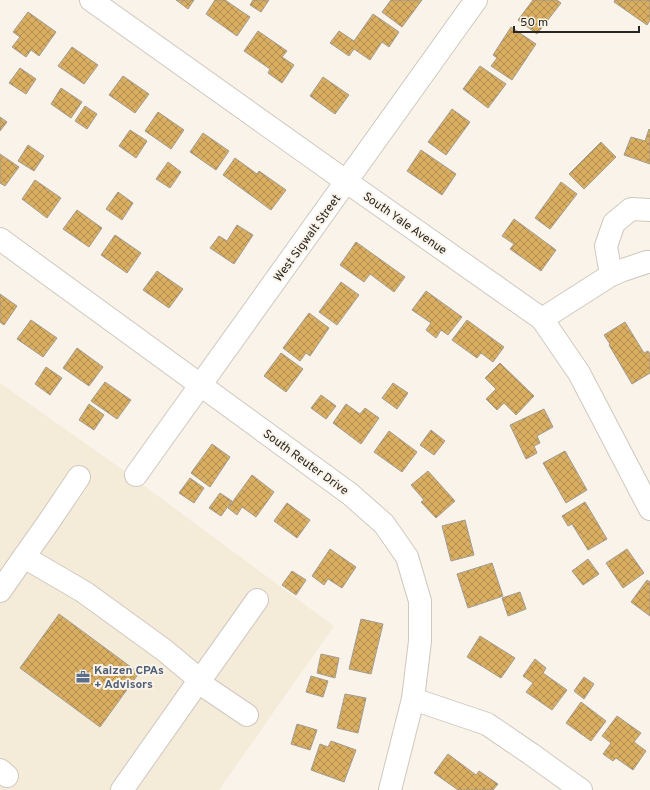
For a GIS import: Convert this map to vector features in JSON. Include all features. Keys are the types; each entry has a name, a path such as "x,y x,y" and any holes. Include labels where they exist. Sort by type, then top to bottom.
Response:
{"street":[{"name":"South Yale Avenue","path":"92,0 542,319 579,373 650,509"},
{"name":"West Sigwalt Street","path":"136,475 476,0"},
{"path":"611,275 606,246 614,222 631,209 650,210"},
{"name":"South Reuter Drive","path":"0,239 350,494 384,524 407,557 420,601 420,641 413,699 390,790"},
{"path":"542,319 611,275 650,262"},
{"path":"0,591 79,477"},
{"path":"24,557 84,592 164,650 199,681 247,715"},
{"path":"122,790 257,600"},
{"path":"413,699 487,724 581,790"}],"shaded area":[{"path":"0,383 116,465 334,626 219,790 0,790"}],"building":[{"path":"176,0 194,0 188,9"},
{"path":"215,0 225,0 250,17 237,36 206,14"},
{"path":"253,0 269,0 261,12 250,5"},
{"path":"391,0 422,0 402,27 382,12"},
{"path":"533,0 557,0 561,3 537,34 518,20"},
{"path":"615,0 650,0 650,20 647,25 614,2"},
{"path":"28,12 56,32 39,56 31,50 26,57 12,47 20,37 13,32"},
{"path":"373,14 399,32 389,47 382,42 370,60 354,49 349,56 330,43 339,31 354,41"},
{"path":"511,27 536,44 512,80 491,66 497,58 493,55"},
{"path":"258,31 287,51 282,57 294,65 282,83 268,73 270,69 244,51"},
{"path":"72,47 98,65 84,84 58,66"},
{"path":"480,66 506,84 488,108 463,89"},
{"path":"20,68 36,79 26,94 9,83"},
{"path":"123,76 149,94 135,113 109,95"},
{"path":"323,77 349,95 335,114 310,96"},
{"path":"61,88 82,102 71,118 51,104"},
{"path":"85,106 97,114 87,129 75,121"},
{"path":"452,109 470,122 446,155 428,142"},
{"path":"158,112 184,130 171,149 145,131"},
{"path":"0,117 7,122 0,131"},
{"path":"649,129 650,164 624,155 631,137 645,141"},
{"path":"130,130 147,141 136,158 119,146"},
{"path":"203,133 229,151 216,170 190,152"},
{"path":"601,142 616,157 584,189 569,174"},
{"path":"28,145 44,156 34,171 18,161"},
{"path":"421,150 456,174 442,195 407,171"},
{"path":"0,154 19,167 5,186 0,183"},
{"path":"235,158 257,174 259,171 286,190 271,210 223,175"},
{"path":"168,162 181,172 170,188 156,179"},
{"path":"35,180 61,198 47,218 22,199"},
{"path":"561,182 577,194 550,229 535,218"},
{"path":"118,192 133,203 122,220 106,209"},
{"path":"77,210 102,228 89,247 63,229"},
{"path":"514,219 556,250 541,271 510,249 514,244 502,236"},
{"path":"237,225 253,235 234,264 210,248 219,236 227,241"},
{"path":"115,235 141,253 127,273 101,255"},
{"path":"356,242 405,277 394,292 370,274 364,282 340,265"},
{"path":"157,271 183,289 169,308 143,290"},
{"path":"341,282 359,295 337,325 319,312"},
{"path":"426,291 462,317 448,335 441,330 436,338 426,330 431,323 412,310"},
{"path":"0,294 17,306 4,325 0,322"},
{"path":"309,313 329,328 310,356 306,353 300,361 283,348"},
{"path":"31,320 57,338 43,357 17,339"},
{"path":"467,320 504,347 493,362 481,353 477,358 452,340"},
{"path":"625,322 644,353 648,351 650,354 650,373 632,384 604,335"},
{"path":"77,348 103,367 89,386 63,368"},
{"path":"281,353 303,369 286,392 264,376"},
{"path":"500,363 534,396 516,415 504,403 497,410 486,399 496,389 485,378"},
{"path":"46,367 62,378 50,395 35,384"},
{"path":"105,382 131,400 117,419 91,401"},
{"path":"393,383 408,393 397,409 382,398"},
{"path":"321,395 336,406 326,419 311,408"},
{"path":"89,404 104,415 94,430 79,420"},
{"path":"346,404 360,414 365,408 379,418 361,444 333,423"},
{"path":"544,409 553,427 537,436 540,443 534,446 537,453 526,459 510,425"},
{"path":"431,430 445,441 434,455 420,445"},
{"path":"389,431 417,452 402,472 374,452"},
{"path":"212,444 230,457 210,487 191,473"},
{"path":"565,451 587,490 566,503 543,463"},
{"path":"428,471 455,501 436,518 421,502 424,500 411,485"},
{"path":"252,475 274,492 256,517 242,507 237,515 228,508"},
{"path":"190,478 204,488 194,503 179,493"},
{"path":"220,493 232,501 221,516 209,508"},
{"path":"585,502 607,539 588,550 572,524 568,526 562,516"},
{"path":"287,503 310,520 297,538 274,521"},
{"path":"465,520 474,555 451,561 442,526"},
{"path":"330,549 356,567 342,588 328,579 324,585 312,576"},
{"path":"627,549 644,573 623,588 606,563"},
{"path":"588,559 599,574 583,585 572,571"},
{"path":"492,563 503,596 468,608 457,574"},
{"path":"292,571 306,580 296,595 282,585"},
{"path":"647,580 650,582 650,616 631,602"},
{"path":"520,592 526,609 508,616 502,598"},
{"path":"59,614 139,673 100,727 20,668"},
{"path":"361,619 383,624 371,674 349,669"},
{"path":"480,636 515,658 501,678 467,657"},
{"path":"321,654 339,658 335,678 317,673"},
{"path":"535,659 546,668 543,673 567,690 552,710 526,692 533,683 523,676"},
{"path":"311,676 328,681 323,697 306,692"},
{"path":"584,677 594,684 584,699 574,691"},
{"path":"345,694 366,698 358,733 337,728"},
{"path":"581,702 606,721 591,741 566,723"},
{"path":"617,716 641,733 634,742 646,751 633,770 616,758 613,761 603,754 611,743 602,736"},
{"path":"297,724 317,730 310,750 291,744"},
{"path":"331,741 356,750 344,782 311,770 320,744 328,747"},
{"path":"448,754 476,775 479,771 498,784 493,790 458,790 434,773"}],"place":[{"name":"Kaizen CPAs + Advisors","path":"83,677"}]}
